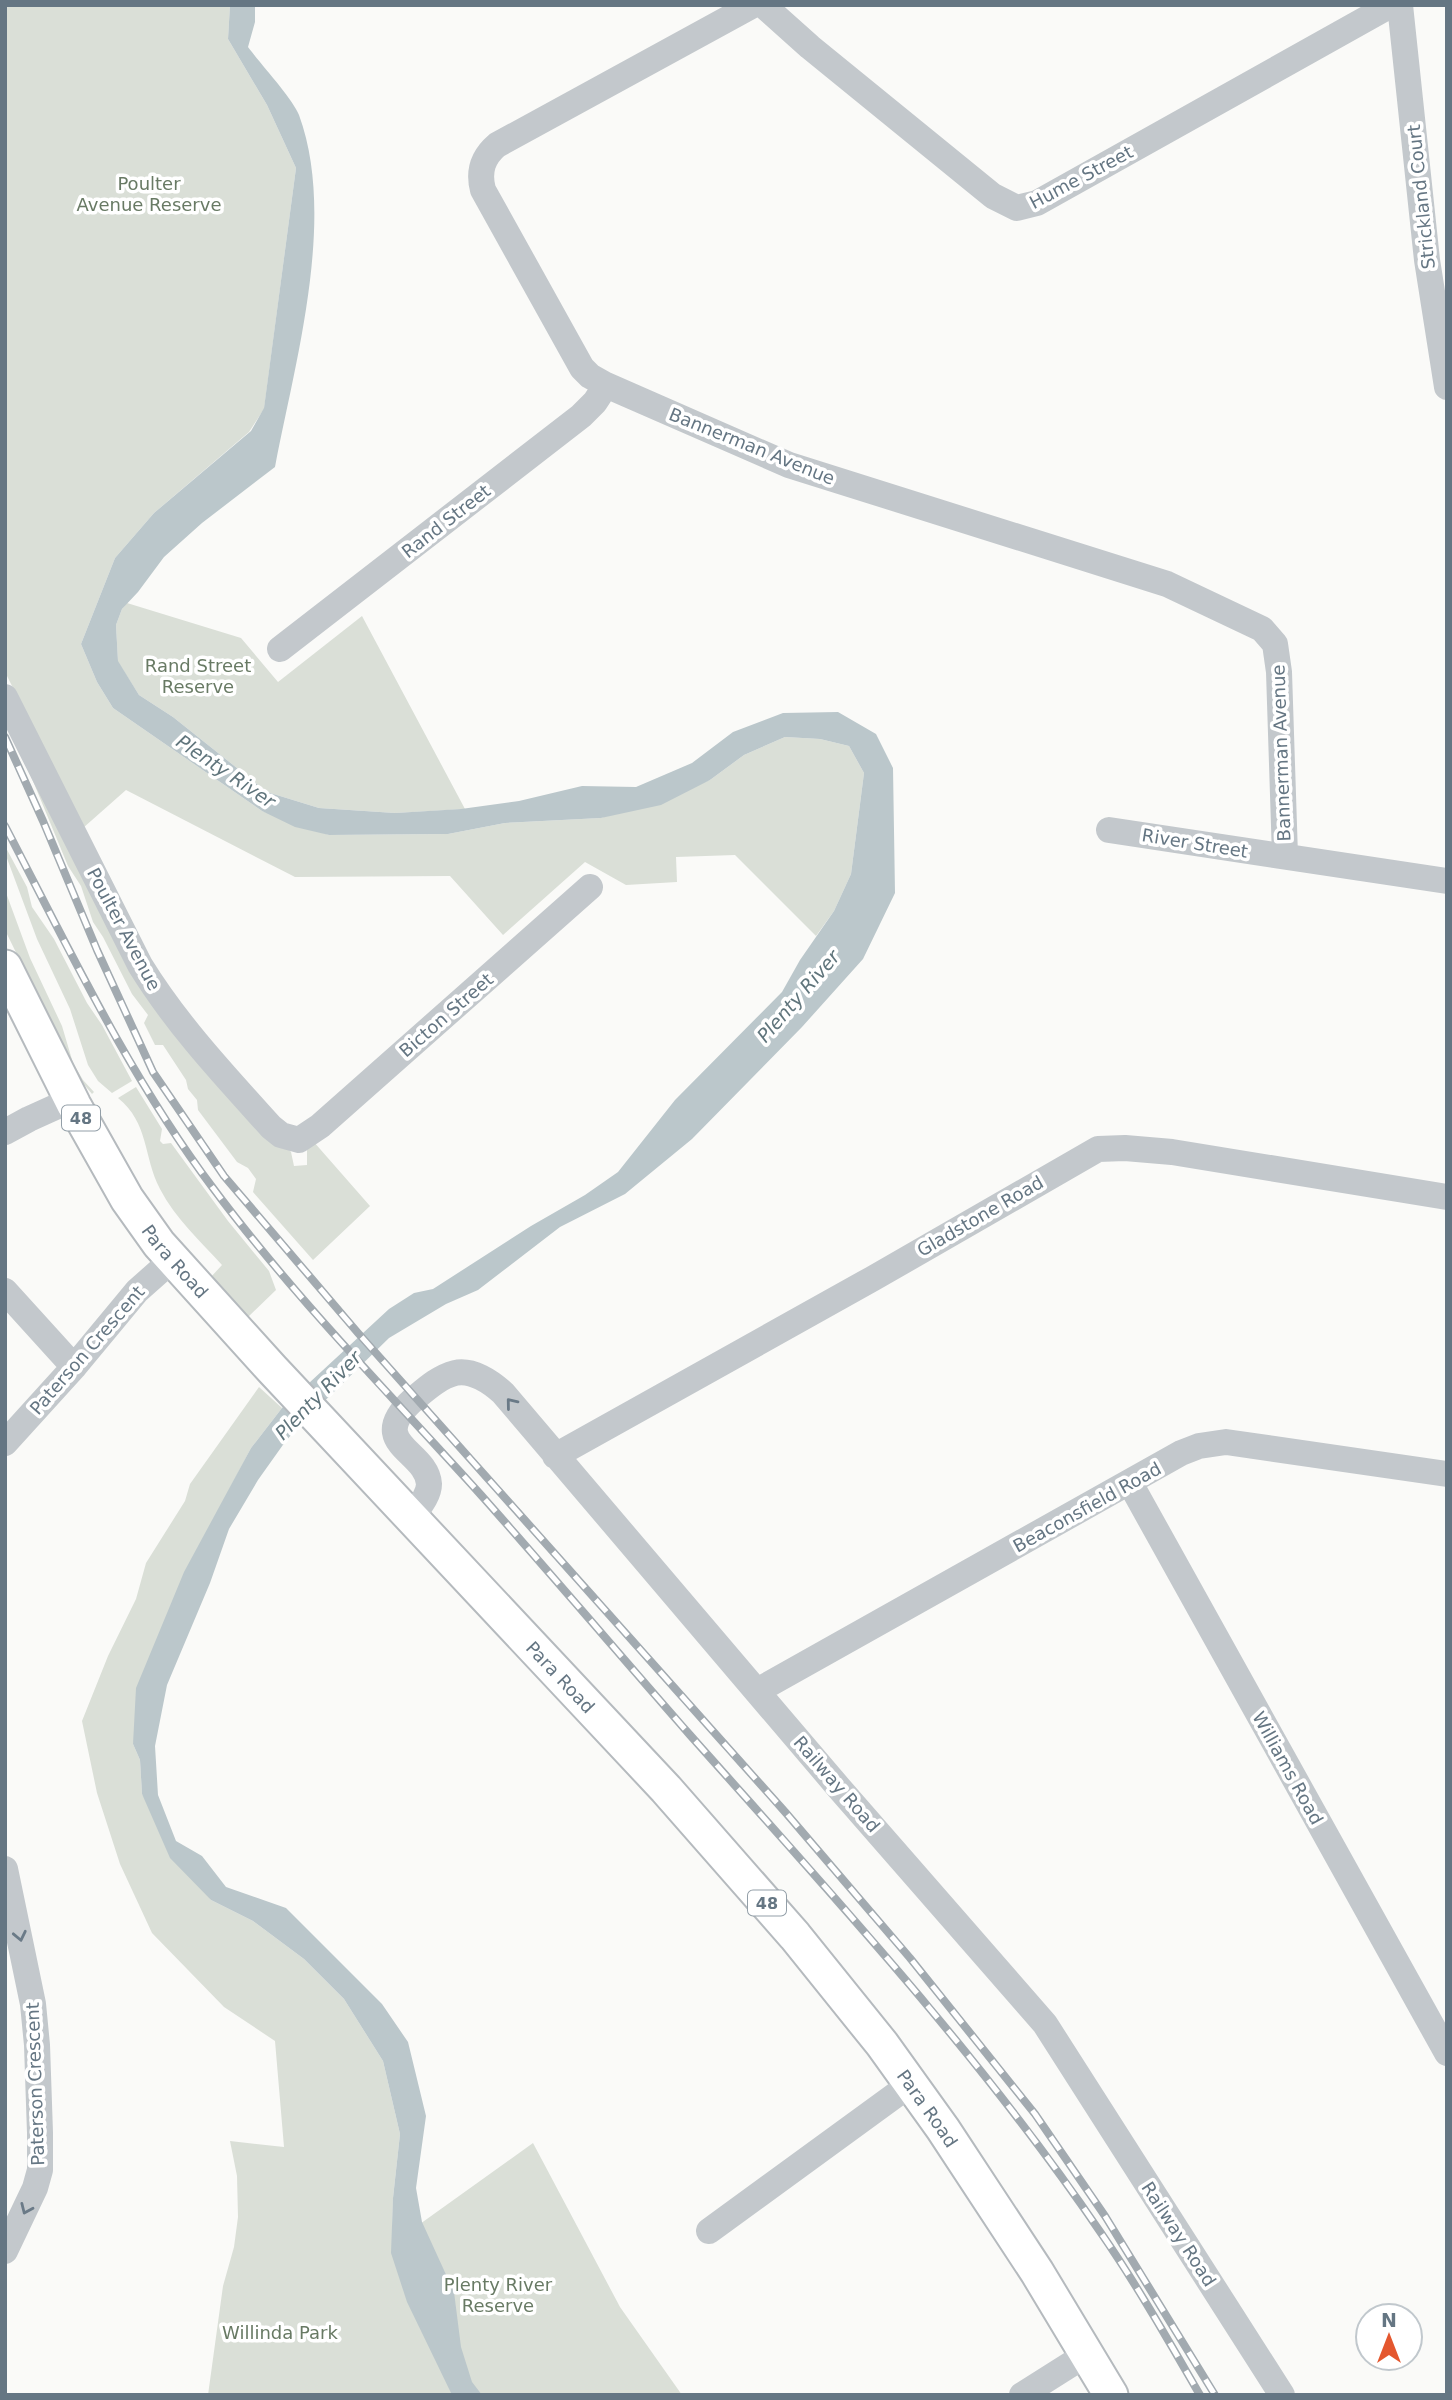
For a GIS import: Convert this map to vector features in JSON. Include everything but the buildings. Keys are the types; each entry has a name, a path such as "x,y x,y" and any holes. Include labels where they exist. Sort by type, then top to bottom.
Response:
{"main road":[{"name":"Para Road","path":"5,967 71,1100 127,1199 172,1260 666,1788 757,1891 912,2083 1026,2254 1111,2395"}],"street":[{"name":"Bannerman Avenue","path":"753,5 497,145 482,166 484,190 582,368 606,385 789,465 1167,584 1262,629 1276,645 1279,672 1285,856"},
{"name":"Hume Street","path":"763,5 810,47 993,196 1017,208 1037,203 1391,5"},
{"name":"Strickland Court","path":"1400,5 1427,260 1447,387"},
{"name":"Rand Street","path":"280,649 581,416 595,402 606,385"},
{"name":"Poulter Avenue","path":"5,697 140,965 159,995 179,1023 271,1128 300,1151"},
{"name":"River Street","path":"1109,830 1447,881"},
{"name":"Bicton Street","path":"300,1151 320,1126 590,887"},
{"path":"5,1132 71,1100"},
{"name":"Gladstone Road","path":"555,1456 1098,1149 1172,1152 1447,1197"},
{"name":"Paterson Crescent","path":"5,1443 74,1367 137,1291 172,1260"},
{"path":"5,1291 74,1367"},
{"name":"Railway Road","path":"412,1517 428,1493 428,1480 422,1468 400,1443 396,1434 396,1420 425,1390 452,1374 468,1373 496,1387 1045,2025 1282,2395"},
{"name":"Beaconsfield Road","path":"757,1691 1181,1453 1199,1446 1226,1442 1447,1474"},
{"name":"Williams Road","path":"1129,1483 1447,2053"},
{"name":"Paterson Crescent","path":"5,1869 33,2004 40,2133 40,2170 35,2188 5,2251"},
{"path":"709,2231 912,2083"},
{"path":"1023,2395 1087,2354"}],"green space":[{"name":"Poulter Avenue Reserve","path":"5,5 230,5 228,39 267,105 296,168 264,409 249,432 154,513 115,558 81,644 97,682 113,708 262,811 329,835 448,834 505,823 601,818 710,780 744,755 785,737 820,739 849,746 864,773 851,874 834,911 816,936 735,855 676,857 677,882 626,885 585,862 503,935 450,876 295,877 126,790 83,828 5,672"},
{"name":"Rand Street Reserve","path":"127,603 241,638 278,682 362,616 465,809 395,813 319,808 267,792 173,717 139,695 118,662 116,625"},
{"path":"28,769 110,925 291,1152 294,1166 307,1165 307,1150 313,1141 370,1206 313,1260 253,1192 256,1179 248,1168 237,1162 198,1110 197,1100 163,1045 155,1045 144,1023 148,1015 132,994 93,922 81,886 68,866"},
{"path":"5,846 27,887 32,907 54,939 132,1081 112,1093 98,1081 88,1065 70,1009 37,939 5,853"},
{"path":"5,890 30,958 62,1026 73,1063 94,1092 92,1094 76,1075 5,930"},
{"path":"136,1087 162,1129 160,1141 163,1144 171,1143 228,1221 269,1271 276,1290 248,1317 210,1278 222,1265 181,1220 160,1189 135,1118 118,1098"},
{"name":"Plenty River Reserve","path":"259,1387 282,1408 251,1448 219,1509 133,1744 140,1760 142,1794 211,1900 253,1921 304,1959 344,1999 383,2061 400,2134 393,2198 392,2244 533,2143 620,2307 682,2395 208,2395 223,2286 234,2247 238,2217 237,2176 230,2141 284,2147 275,2041 224,2007 152,1933 120,1864 97,1793 82,1721 108,1656 136,1599 146,1563 185,1501 190,1484"}],"water":[{"name":"Plenty River","path":"230,5 255,5 255,22 248,47 283,90 299,115 310,155 314,199 309,290 275,467 202,523 164,557 122,609 116,625 118,661 139,695 173,717 267,792 319,808 395,813 461,809 519,801 582,786 636,787 692,763 733,732 783,713 838,712 876,734 893,768 895,893 863,959 802,1027 692,1139 625,1194 560,1227 478,1290 446,1304 389,1338 299,1426 258,1480 229,1529 210,1583 167,1685 155,1746 158,1795 176,1841 202,1856 226,1887 286,1908 382,2004 408,2042 426,2116 416,2188 422,2222 454,2292 461,2347 472,2382 482,2395 452,2395 407,2302 391,2253 393,2198 400,2134 383,2061 344,1999 304,1959 253,1921 211,1900 170,1858 142,1794 140,1760 133,1744 136,1688 184,1572 251,1448 282,1408 389,1309 414,1293 433,1289 618,1172 675,1100 782,992 800,960 834,911 851,874 864,773 849,746 820,739 785,737 744,755 710,780 661,805 601,818 505,823 448,834 329,835 295,827 262,811 113,708 97,682 81,644 115,558 154,513 251,431 264,408 296,168 267,105 228,39"}],"railway":[{"path":"5,737 153,1072 224,1176 358,1333 786,1813 910,1958 1035,2114 1105,2216 1215,2395"},
{"path":"5,826 127,1057 213,1188 309,1306 481,1495 851,1916 955,2040 1006,2103 1101,2233 1200,2395"}],"park label":[{"name":"Willinda Park","path":"280,2332"}]}
